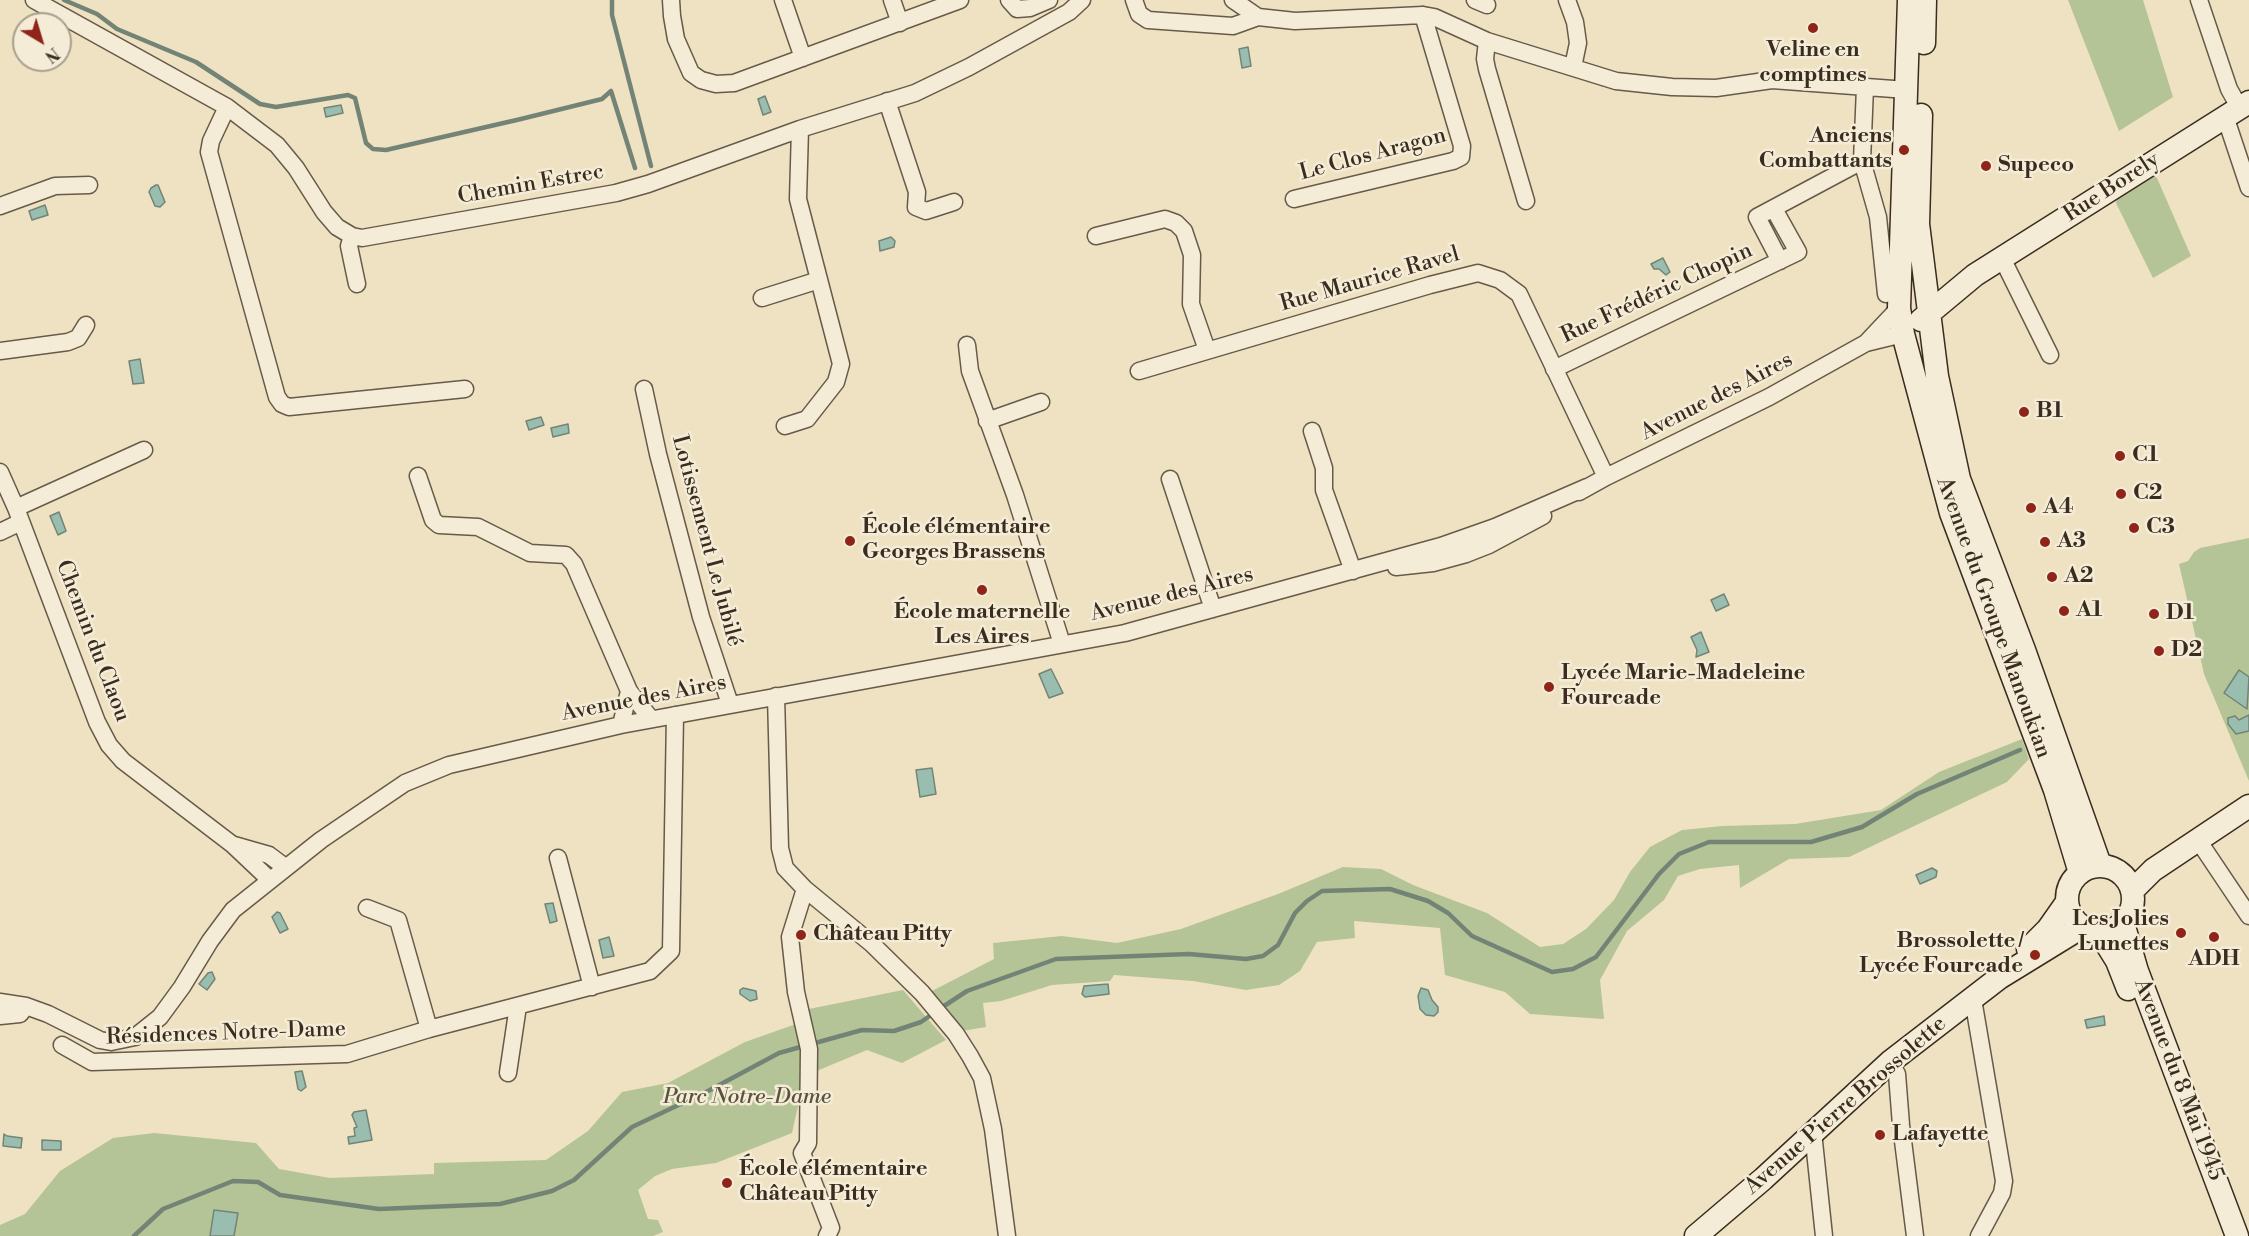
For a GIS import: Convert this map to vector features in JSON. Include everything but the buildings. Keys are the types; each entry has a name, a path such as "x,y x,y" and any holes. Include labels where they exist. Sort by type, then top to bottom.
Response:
{"main road":[{"name":"Avenue du Groupe Manoukian","path":"1909,0 1900,263 1893,315 1951,513 2055,790 2090,869"},
{"name":"Avenue du Groupe Manoukian","path":"1925,0 1918,224 1926,287 1937,306 1935,363 1959,479 2020,639 2090,869"},
{"name":"Rue Borely","path":"1893,315 1937,306 1975,275 2238,108"},
{"path":"1900,263 1914,280 1926,287 1893,315 1935,363"},
{"name":"Rue Borely","path":"1926,287 1975,275"},
{"path":"2127,883 2152,870 2249,806"},
{"path":"2112,867 2127,883 2133,903 2130,914 2123,923 2108,931 2090,929 2074,919 2067,902 2068,887 2090,869 2112,867"},
{"name":"Avenue Pierre Brossolette","path":"1696,1236 1890,1062 1999,978 2048,929 2067,902"},
{"name":"Avenue du 8 Mai 1945","path":"2123,923 2223,1236"},
{"name":"Avenue Pierre Brossolette","path":"1999,978 2090,929"},
{"name":"Avenue du 8 Mai 1945","path":"2090,929 2117,961 2237,1236"}],"street":[{"path":"34,0 227,107 277,145 296,168 324,212 337,227 352,236 349,246 357,284"},
{"path":"671,0 676,39 691,73 701,80 716,84 734,83 960,0"},
{"path":"783,0 803,58"},
{"path":"892,0 900,23"},
{"path":"1009,0 1017,9 1030,8 1049,0"},
{"name":"Chemin Estrec","path":"352,236 373,238 616,193 648,184 800,129 915,93 969,67 1069,12 1082,0"},
{"path":"1134,0 1140,14 1148,20 1233,26 1258,17 1295,21 1423,15 1434,17 1487,41 1616,81 1672,87 1716,88 1772,80 1907,90"},
{"path":"1233,0 1258,17"},
{"path":"1567,0 1575,22 1578,44 1573,67"},
{"path":"2199,0 2229,89 2238,108 2249,188"},
{"name":"Le Clos Aragon","path":"1294,199 1453,161 1461,157 1462,146 1423,15"},
{"path":"1487,41 1485,59 1487,69 1526,201"},
{"path":"1865,87 1857,164 1878,217 1893,315"},
{"path":"886,101 916,192 916,207 926,211 954,202"},
{"path":"227,107 210,141 209,152 277,397 282,404 289,407 465,389"},
{"path":"785,426 807,419 836,382 841,364 798,199 800,129"},
{"name":"Rue Frédéric Chopin","path":"1554,369 1798,252 1774,209 1857,164"},
{"path":"0,206 55,186 89,185"},
{"path":"1096,236 1165,219 1176,223 1184,231 1192,255 1191,304 1207,350"},
{"path":"2002,258 2050,355"},
{"name":"Rue Maurice Ravel","path":"1139,371 1430,285 1478,273 1500,280 1519,294 1606,477"},
{"path":"762,298 819,280"},
{"name":"Avenue des Aires","path":"0,1002 26,1006 48,1014 100,1040 111,1042 135,1037 153,1024 165,1010 232,909 285,867 405,783 449,765 621,725 1125,633 1441,546 1495,527 1587,487 1769,397 1866,343 1893,315"},
{"path":"0,351 68,342 78,338 86,325"},
{"path":"967,345 970,371 1015,495 1062,644"},
{"name":"Lotissement Le Jubilé","path":"644,388 658,453 701,617 730,704"},
{"path":"987,421 1041,402"},
{"path":"1312,431 1324,468 1324,490 1353,571"},
{"path":"0,532 19,515 144,450"},
{"name":"Chemin du Claou","path":"0,472 19,515 97,722 109,745 123,761 234,845 269,879"},
{"path":"418,476 433,520 439,525 478,527 530,553 566,555 574,564 629,691 651,719"},
{"path":"1170,479 1213,609"},
{"path":"621,725 629,691"},
{"path":"776,696 780,848 785,868 805,889 872,944 922,993 956,1034 982,1078 993,1129 1007,1236"},
{"name":"Résidences Notre-Dame","path":"62,1045 92,1062 347,1054 429,1029 650,971 671,951 675,715"},
{"path":"2198,840 2249,916"},
{"name":"Chemin du Claou","path":"234,845 269,855 285,867"},
{"path":"558,858 592,987"},
{"path":"805,889 790,937 795,982 808,1045 808,1143 802,1153 831,1228 827,1236"},
{"path":"367,908 398,920 429,1029"},
{"path":"1972,999 2004,1181 2002,1193 1979,1236"},
{"path":"0,1016 20,1014 26,1006"},
{"path":"508,1073 518,1006"},
{"path":"1890,1062 1897,1074 1900,1125 1915,1236"},
{"path":"1813,1132 1824,1236"}],"green space":[{"path":"2068,0 2143,0 2173,97 2119,131"},
{"path":"2154,176 2157,178 2191,256 2153,278 2116,203 2117,198"},
{"path":"2249,538 2249,781 2204,674 2179,564 2188,561 2200,548"},
{"path":"2022,739 2029,759 2007,782 1849,857 1789,859 1740,888 1739,865 1700,869 1678,876 1664,900 1627,931 1600,980 1604,1019 1530,1014 1505,992 1445,975 1440,928 1354,921 1355,938 1317,942 1300,971 1279,985 1246,990 1193,981 1114,975 1110,981 1052,985 1001,1001 983,1003 986,1027 962,1031 932,991 994,959 993,943 1062,936 1117,943 1181,929 1278,894 1343,867 1381,869 1413,885 1487,913 1540,947 1563,944 1586,929 1614,900 1630,872 1650,847 1682,830 1722,826 1795,824 1881,810 1939,772"},
{"name":"Parc Notre-Dame","path":"903,990 946,1040 902,1063 867,1050 819,1070 803,1084 792,1133 716,1163 672,1169 655,1176 638,1190 648,1219 658,1220 663,1232 653,1236 0,1236 0,1225 25,1214 60,1171 113,1138 154,1133 256,1143 279,1169 330,1178 434,1174 434,1163 546,1160 588,1131 622,1092 668,1083 745,1042 796,1024 809,1009"}],"shaded area":[{"path":"1248,47 1251,66 1242,68 1239,49"},
{"path":"765,96 771,112 763,115 758,99"},
{"path":"341,105 343,113 326,117 324,108"},
{"path":"156,185 165,202 160,207 155,206 149,192"},
{"path":"45,205 48,215 32,220 29,211"},
{"path":"891,237 895,241 894,247 880,251 879,241"},
{"path":"1663,258 1670,272 1666,275 1659,269 1654,269 1651,264"},
{"path":"140,359 144,383 133,384 129,361"},
{"path":"541,417 544,425 529,430 526,421"},
{"path":"568,424 569,433 553,437 551,428"},
{"path":"59,512 66,531 58,535 50,516"},
{"path":"1724,594 1729,605 1716,611 1711,600"},
{"path":"1701,632 1709,652 1696,657 1697,650 1691,637"},
{"path":"1051,669 1063,693 1049,698 1039,674"},
{"path":"2239,670 2249,677 2247,709 2224,693"},
{"path":"2249,715 2249,731 2236,734 2228,724 2228,718 2235,716 2239,720"},
{"path":"932,768 936,794 920,797 916,770"},
{"path":"1932,868 1937,871 1936,877 1920,884 1916,875"},
{"path":"553,903 557,921 550,923 545,904"},
{"path":"277,912 280,913 288,929 280,933 272,917"},
{"path":"609,937 614,956 603,958 599,940"},
{"path":"212,972 215,979 207,990 199,984 208,973"},
{"path":"1108,984 1109,994 1085,997 1082,994 1084,986"},
{"path":"743,988 756,991 757,999 750,1001 740,994"},
{"path":"1421,988 1428,990 1438,1007 1438,1012 1434,1016 1426,1015 1420,1009 1418,996"},
{"path":"2104,1016 2105,1025 2087,1028 2085,1020"},
{"path":"302,1071 306,1087 301,1091 298,1089 295,1072"},
{"path":"366,1110 372,1140 349,1144 348,1137 355,1136 354,1128 357,1127 352,1115 354,1112"},
{"path":"4,1134 22,1138 21,1148 3,1146"},
{"path":"42,1140 61,1141 61,1150 42,1150"},
{"path":"214,1210 238,1213 234,1236 210,1236"}],"waterway":[{"path":"64,0 97,14 117,29 196,62 260,104 276,107 348,95 355,98 366,143 373,149 386,150 521,119 602,99 611,91 635,168"},
{"path":"612,0 612,15 651,166"},
{"path":"941,1008 967,991 1056,959 1189,954 1246,959 1263,956 1278,945 1295,913 1322,891 1390,889 1428,901 1448,913 1472,936 1552,972 1573,969 1596,957 1659,874 1679,854 1709,842 1811,842 1862,827 1917,794 2020,750"},
{"path":"134,1236 163,1209 233,1181 258,1182 280,1195 379,1209 500,1204 552,1191 574,1180 632,1127 708,1091 779,1053 862,1030 894,1031 921,1022 934,1013"}],"place":[{"name":"Veline en comptines","path":"1813,28"},
{"name":"Anciens Combattants","path":"1904,150"},
{"name":"Supeco","path":"1986,166"},
{"name":"B1","path":"2024,412"},
{"name":"C1","path":"2120,456"},
{"name":"C2","path":"2121,494"},
{"name":"A4","path":"2031,508"},
{"name":"C3","path":"2134,528"},
{"name":"École élémentaire Georges Brassens","path":"850,541"},
{"name":"A3","path":"2045,542"},
{"name":"A2","path":"2052,577"},
{"name":"École maternelle Les Aires","path":"982,590"},
{"name":"A1","path":"2064,611"},
{"name":"D1","path":"2154,614"},
{"name":"D2","path":"2159,651"},
{"name":"Lycée Marie-Madeleine Fourcade","path":"1549,687"},
{"name":"Les Jolies Lunettes","path":"2181,933"},
{"name":"Château Pitty","path":"801,935"},
{"name":"ADH","path":"2214,937"},
{"name":"Brossolette / Lycée Fourcade","path":"2035,955"},
{"name":"Lafayette","path":"1880,1135"},
{"name":"École élémentaire Château Pitty","path":"727,1183"}]}
